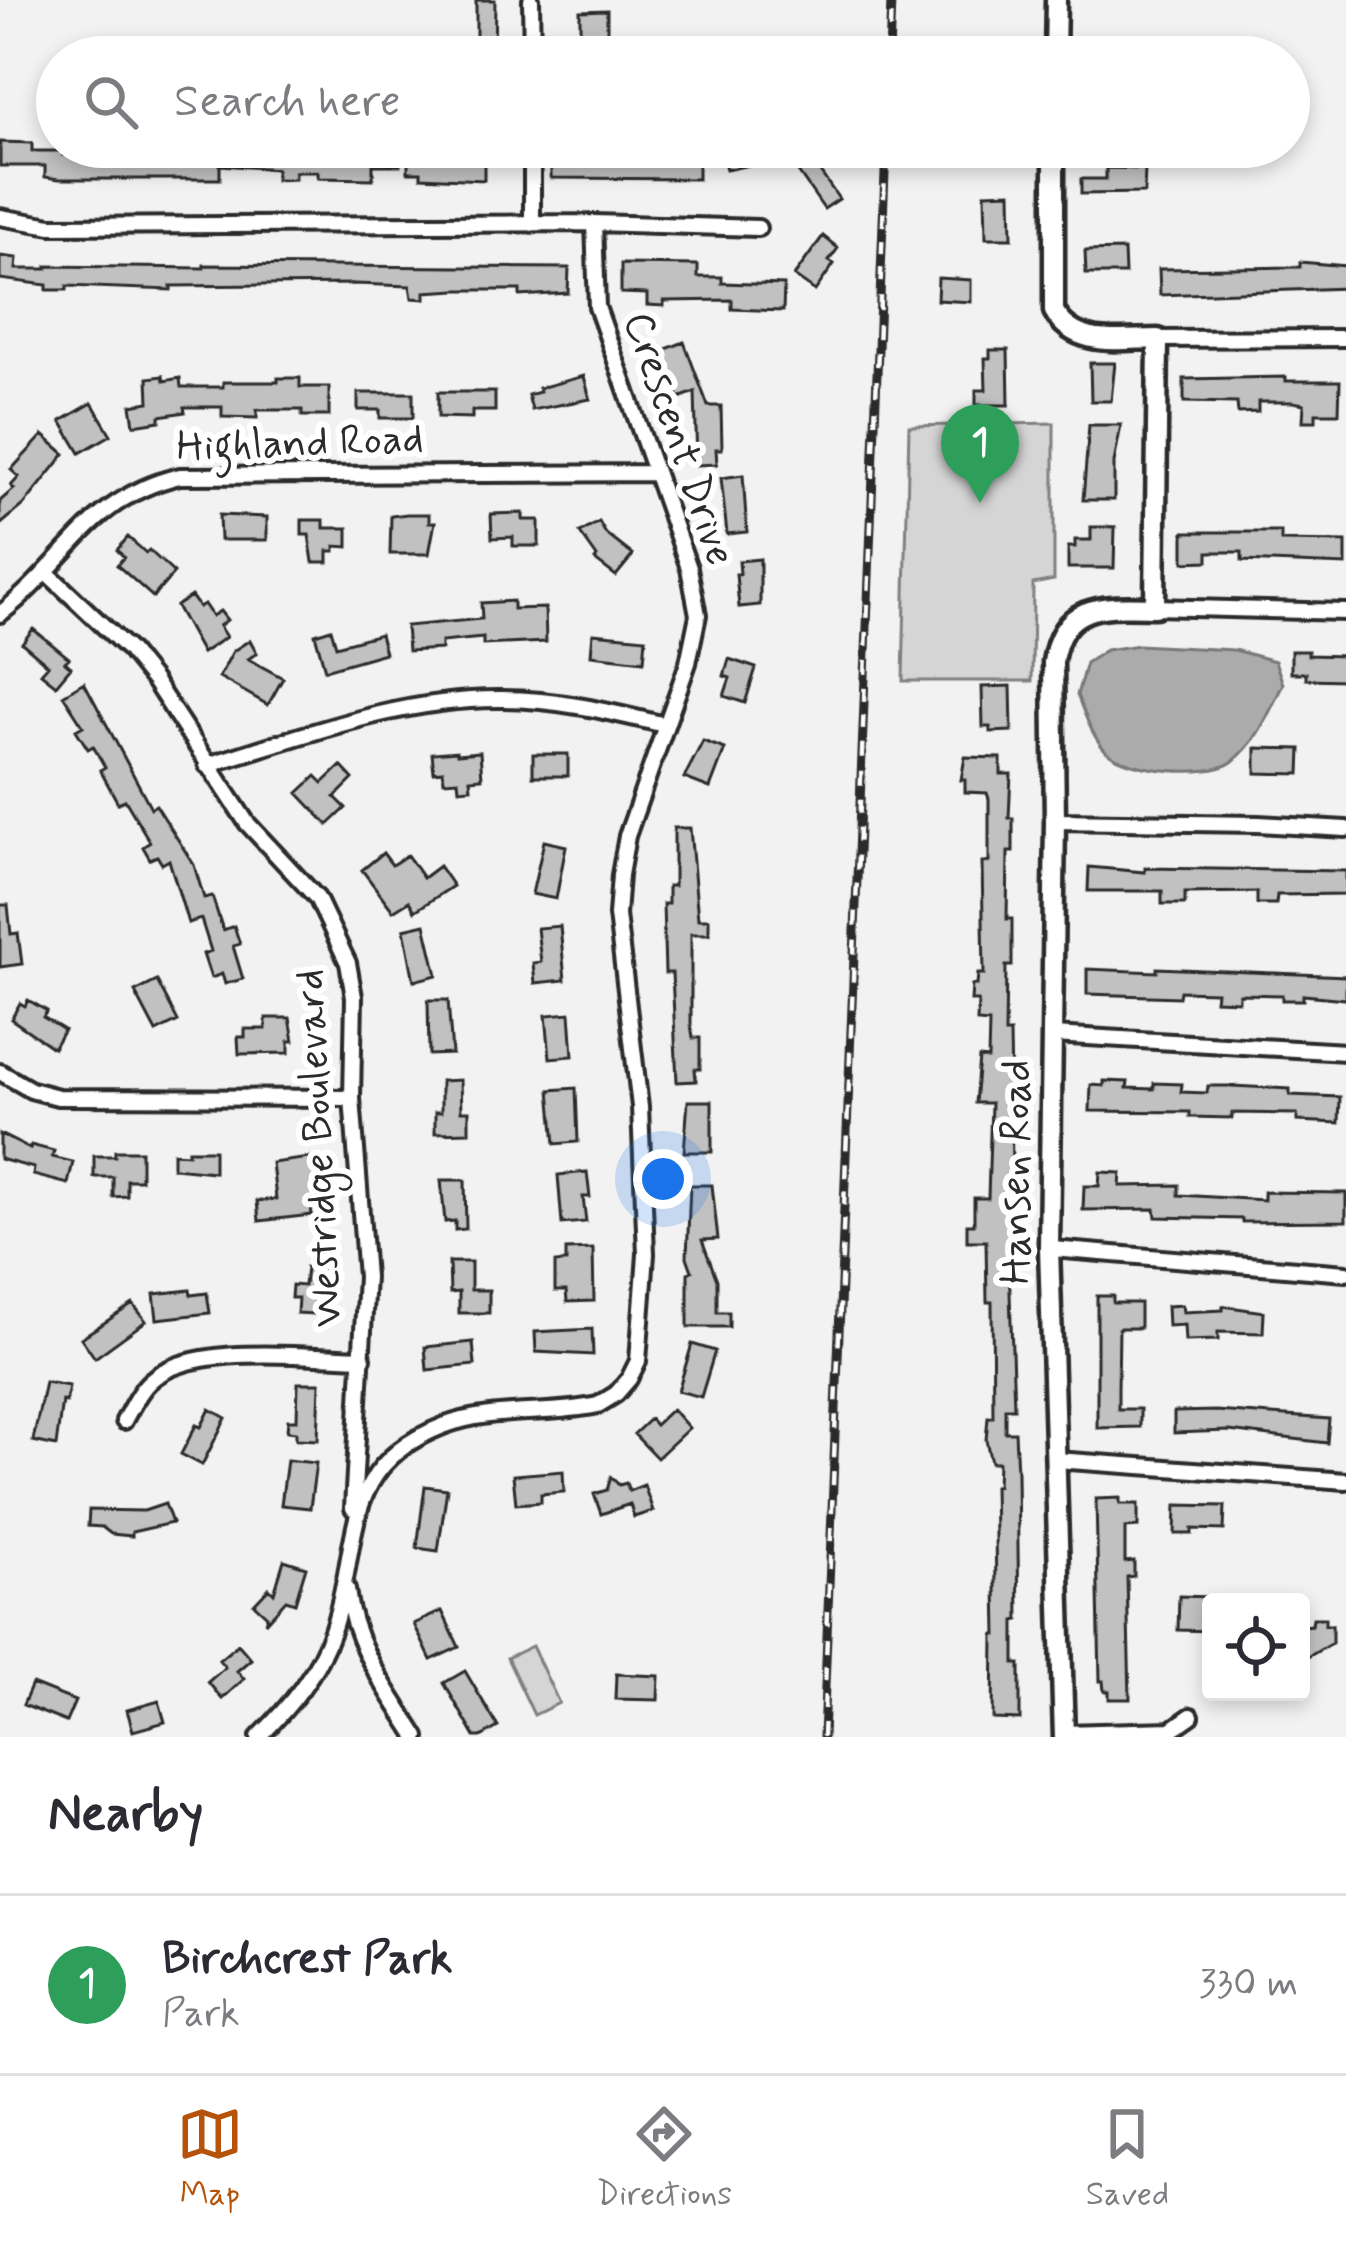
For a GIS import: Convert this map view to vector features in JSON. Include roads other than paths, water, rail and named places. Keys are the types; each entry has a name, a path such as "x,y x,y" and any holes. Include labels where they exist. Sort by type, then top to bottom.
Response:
{"street":[{"path":"532,0 532,36"},
{"path":"1055,36 1056,0"},
{"path":"532,168 532,224"},
{"path":"1054,168 1054,311 1062,326 1078,336 1097,340 1346,338"},
{"path":"0,217 51,226 594,223 758,228"},
{"name":"Crescent Drive","path":"260,1737 313,1673 330,1636 362,1498 376,1472 397,1451 449,1423 598,1405 629,1379 638,1361 646,1254 643,1147 617,915 627,836 695,640 697,603 689,568 597,307 594,223"},
{"path":"1158,339 1156,607 1346,612"},
{"name":"Highland Road","path":"0,614 103,510 140,488 180,476 652,473"},
{"name":"Westridge Boulevard","path":"46,572 129,650 247,823 316,898 348,963 353,998 352,1098 365,1256 363,1358 346,1586 362,1649 417,1737"},
{"name":"Hansen Road","path":"1064,1735 1052,1249 1053,662 1057,637 1073,617 1106,606 1156,607"},
{"path":"207,765 403,708 453,700 552,701 665,725"},
{"path":"1055,821 1346,829"},
{"path":"1053,1035 1346,1052"},
{"path":"0,1072 31,1090 58,1097 352,1098"},
{"path":"1052,1249 1346,1273"},
{"path":"124,1420 146,1384 185,1363 211,1357 363,1358"},
{"path":"1056,1460 1346,1481"},
{"path":"1064,1735 1171,1730 1192,1716"}],"railway":[{"path":"890,36 891,0"},
{"path":"823,1737 885,168"}],"place":[{"name":"Birchcrest Park","path":"980,503"}]}
